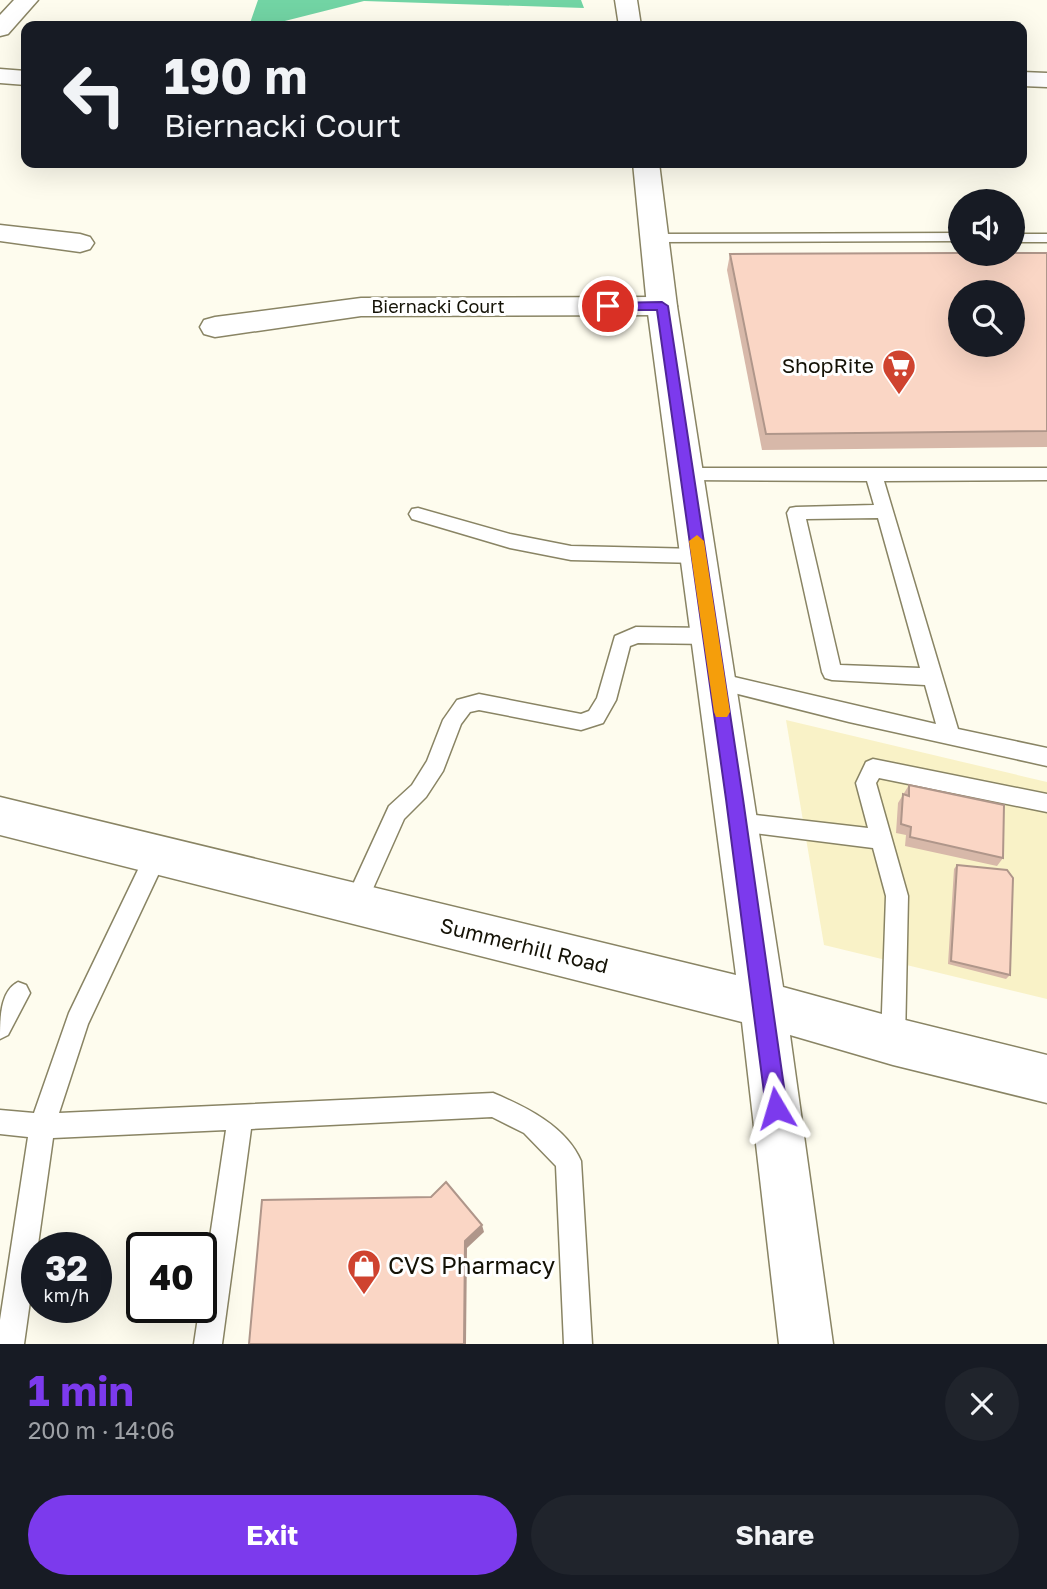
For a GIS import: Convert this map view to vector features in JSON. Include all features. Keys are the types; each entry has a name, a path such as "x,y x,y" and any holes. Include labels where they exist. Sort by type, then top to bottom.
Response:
{"street":[{"path":"0,29 27,0"},
{"path":"626,0 628,21"},
{"path":"0,76 21,78"},
{"path":"1027,79 1047,80"},
{"path":"647,168 662,306 738,822 806,1344"},
{"path":"0,233 80,243"},
{"name":"Biernacki Court","path":"215,327 361,307 662,306"},
{"name":"Summerhill Road","path":"0,816 763,1004 893,1041 1047,1079"}],"lane":[{"path":"655,238 948,237"},
{"path":"1025,238 1047,238"},
{"path":"687,474 1047,474"},
{"path":"874,475 948,734"},
{"path":"885,511 796,513 832,672 932,677"},
{"path":"418,514 510,541 571,552 699,556"},
{"path":"355,904 396,813 419,791 436,765 453,720 464,706 479,702 581,722 596,716 606,700 622,640 636,635 710,636"},
{"path":"717,681 849,714 1047,757"},
{"path":"893,1041 897,896 866,783 873,768 1047,803"},
{"path":"738,822 881,839"},
{"path":"10,1344 42,1126 77,1021 156,856"},
{"path":"0,1027 18,993"},
{"path":"0,1122 42,1126 493,1105 533,1124 568,1161 578,1344"},
{"path":"208,1344 240,1117"}],"shaded area":[{"path":"786,720 1047,782 1047,999 824,945"}],"green space":[{"path":"258,0 581,0 584,8 364,1 285,21 251,21"}],"building":[{"name":"ShopRite","path":"948,253 948,266 1025,266 1025,253 1047,253 1047,431 766,434 730,254"},
{"path":"909,785 1004,805 1003,858 910,837 911,827 901,824 903,794 909,796"},
{"path":"957,865 1007,870 1013,878 1010,975 951,961"},
{"name":"CVS Pharmacy","path":"446,1182 482,1225 465,1241 464,1344 249,1344 262,1200 431,1197"}],"slow traffic":[{"path":"697,541 722,712"}],"place":[{"name":"ShopRite","path":"899,396"},
{"name":"CVS Pharmacy","path":"364,1296"}],"route":[{"path":"608,306 662,306 760,978 776,1108"}]}
